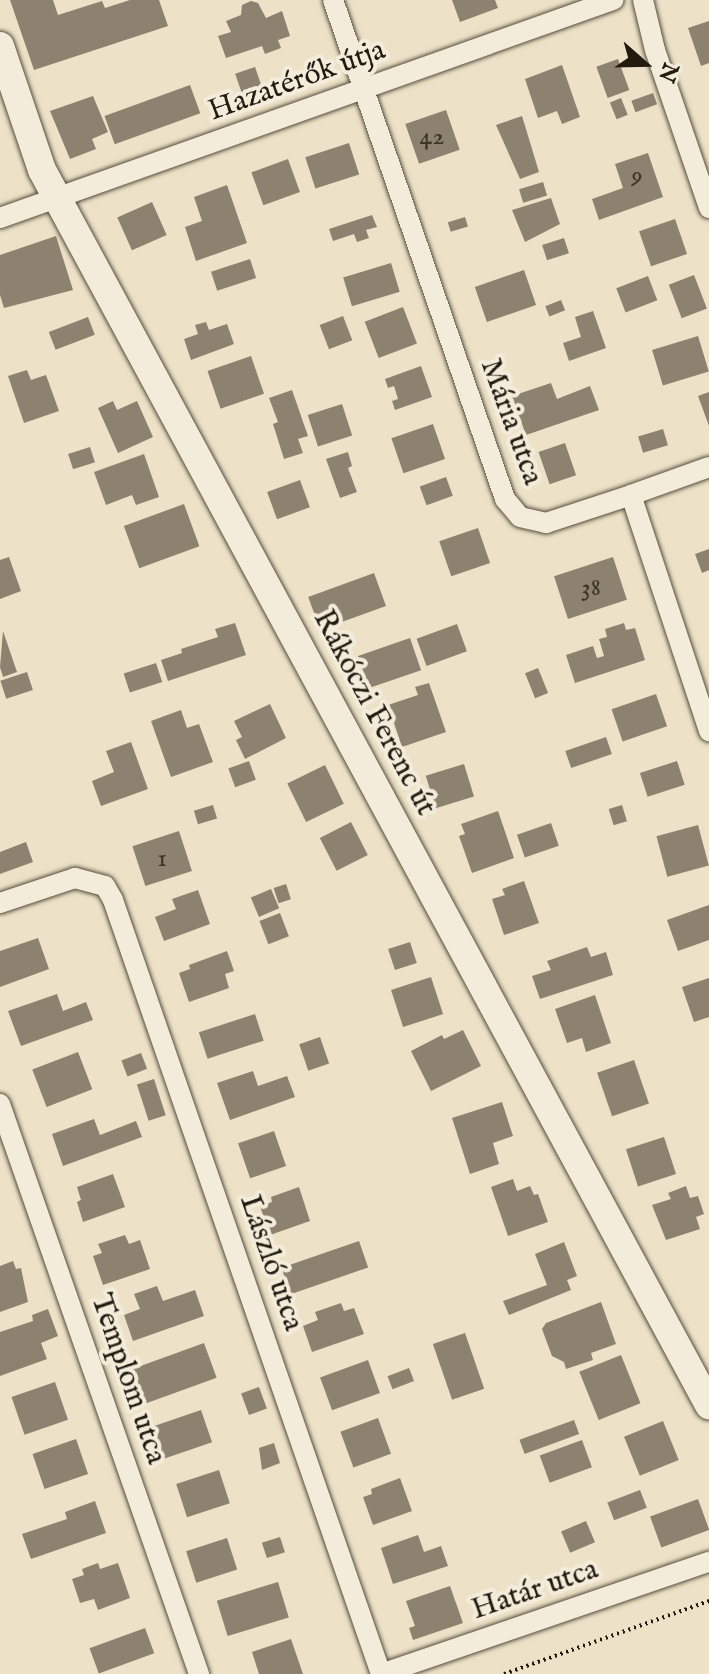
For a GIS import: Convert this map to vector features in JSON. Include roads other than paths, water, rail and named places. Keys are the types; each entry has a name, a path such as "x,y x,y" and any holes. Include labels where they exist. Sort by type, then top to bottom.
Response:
{"street":[{"name":"Mária utca","path":"333,0 505,499 520,517 546,523 709,467"},
{"name":"Hazatérők útja","path":"0,218 613,0"},
{"path":"643,0 655,50 709,208"},
{"name":"Rákóczi Ferenc út","path":"0,46 42,170 709,1405"},
{"path":"631,495 709,731"},
{"name":"László utca","path":"0,903 75,878 93,880 105,886 113,900 381,1674"},
{"name":"Templom utca","path":"0,1104 199,1674"},
{"name":"Határ utca","path":"381,1674 709,1562"}]}
